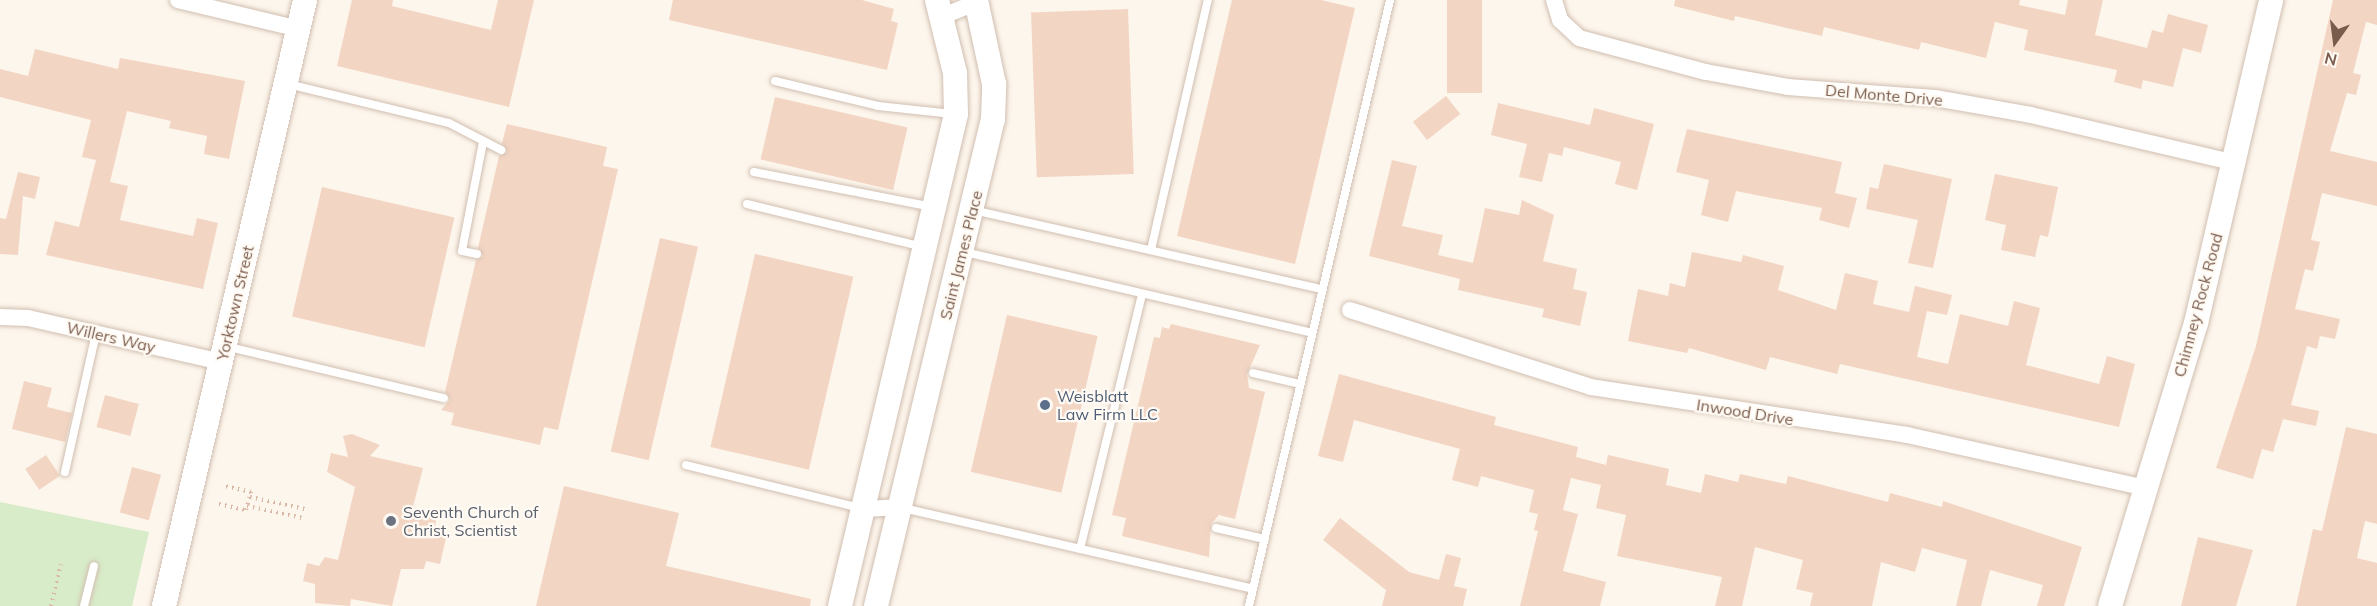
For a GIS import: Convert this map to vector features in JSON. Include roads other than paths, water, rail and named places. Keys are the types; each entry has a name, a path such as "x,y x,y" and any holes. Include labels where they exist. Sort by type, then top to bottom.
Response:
{"street":[{"path":"178,0 299,29"},
{"name":"Yorktown Street","path":"164,606 305,0"},
{"name":"Del Monte Drive","path":"1554,0 1560,20 1579,38 1706,72 1788,87 1935,98 2031,114 2235,163"},
{"name":"Chimney Rock Road","path":"2110,606 2147,488 2235,163 2271,0"},
{"name":"Saint James Place","path":"840,606 936,207 956,114 956,73 940,8 978,1 994,84 993,120 876,606"},
{"name":"Inwood Drive","path":"1350,310 1591,387 1907,435 2147,488"},
{"name":"Willers Way","path":"0,316 223,354"},
{"path":"864,509 900,507"}],"lane":[{"path":"1151,250 1208,0"},
{"path":"1249,606 1390,0"},
{"path":"775,81 912,112 956,114"},
{"path":"286,84 449,123 501,150"},
{"path":"477,254 462,251 483,142"},
{"path":"754,172 936,207"},
{"path":"747,204 926,248"},
{"path":"972,209 1322,289"},
{"path":"961,251 1312,333"},
{"path":"1080,549 1142,294"},
{"path":"65,472 96,333"},
{"path":"223,354 444,398"},
{"path":"1253,373 1300,384"},
{"path":"686,465 864,509"},
{"path":"900,507 1253,589"},
{"path":"1216,528 1265,539"},
{"path":"84,606 94,566"}],"place":[{"name":"Weisblatt Law Firm LLC","path":"1045,405"},
{"name":"Seventh Church of Christ, Scientist","path":"391,521"}]}
